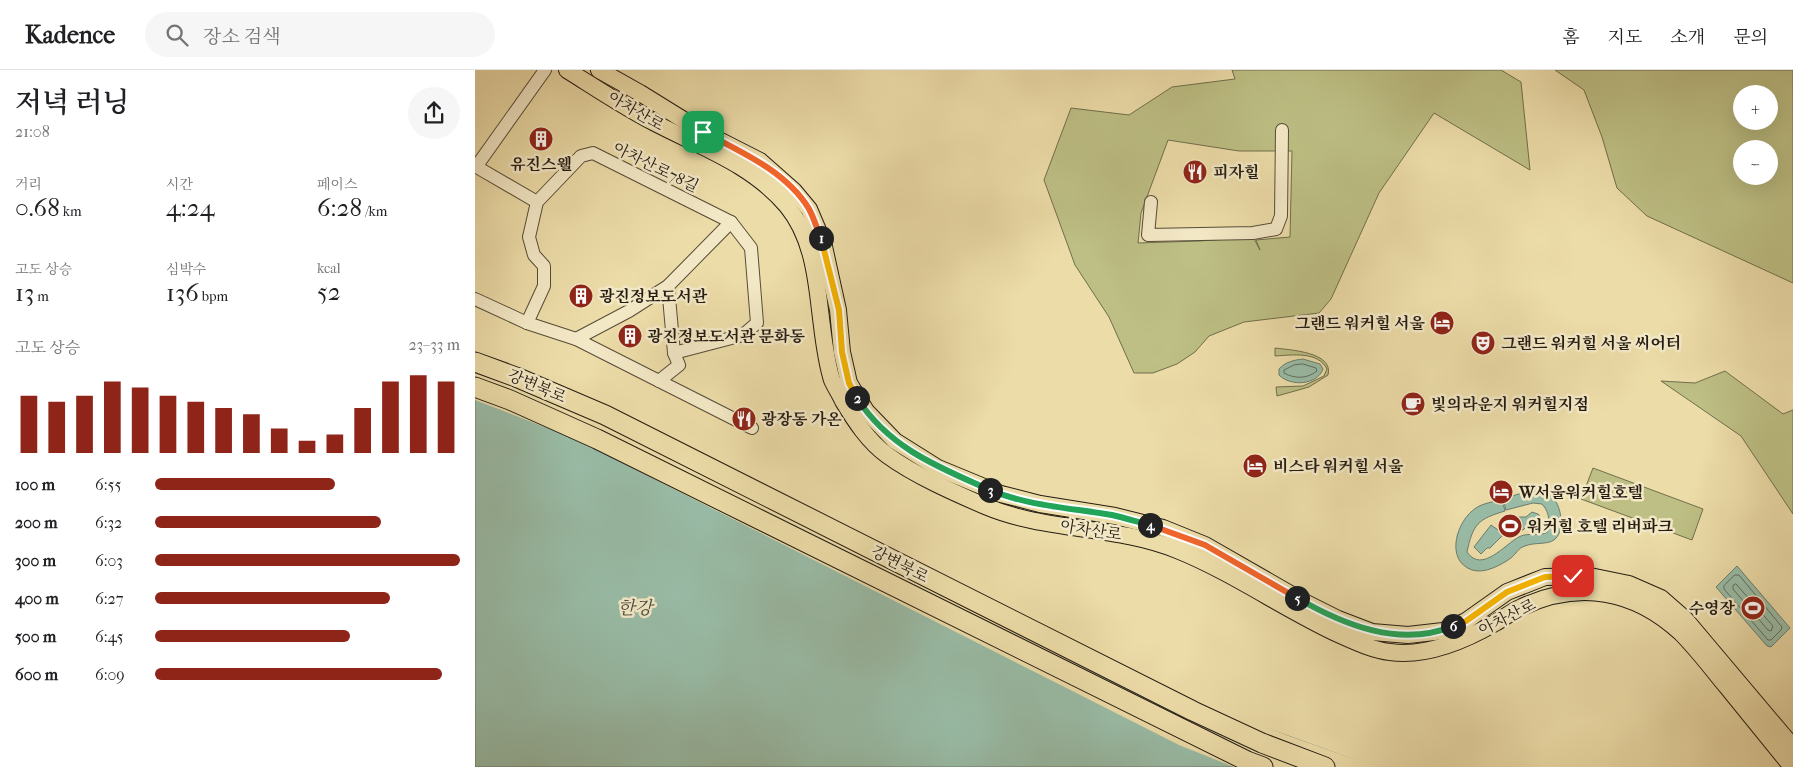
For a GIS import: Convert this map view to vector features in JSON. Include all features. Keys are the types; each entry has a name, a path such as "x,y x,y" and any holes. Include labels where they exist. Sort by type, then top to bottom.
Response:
{"highway":[{"name":"강변북로","path":"475,362 516,377 605,415 1193,711 1261,743 1325,767"},
{"name":"강변북로","path":"475,387 510,400 597,439 1247,761 1263,767"}],"main road":[{"name":"아차산로","path":"567,70 649,120 761,179 787,207 799,225 815,268 824,343 833,382 857,425 887,455 923,476 989,508 1044,522 1142,538 1178,550 1321,626 1361,645 1391,652 1418,652 1457,642 1492,625 1521,607 1555,595 1579,590 1603,593 1635,601 1660,617 1685,638 1792,767"},
{"name":"아차산로","path":"599,70 703,132 760,161 794,191 809,209 823,242 839,310 842,352 849,383 866,411 895,442 938,468 1001,494 1040,504 1115,516 1163,528 1205,545 1306,603 1338,619 1372,632 1409,635 1443,630 1466,621 1507,592 1545,577 1590,576 1629,584 1661,598 1685,619 1793,747"}],"street":[{"path":"527,323 544,286 544,266 534,255 529,237 537,202 476,166 545,70"},
{"path":"1151,202 1148,235 1253,234 1275,229 1281,216 1281,130"},
{"name":"아차산로78길","path":"537,202 581,156 593,153 731,222 751,248 757,323 743,336 674,352"},
{"path":"576,339 629,311 668,286 731,222"},
{"path":"659,381 679,365 674,352 668,286"},
{"path":"475,300 527,323 576,339 752,428"}],"green space":[{"path":"1232,70 1501,70 1521,82 1530,170 1434,113 1379,193 1331,299 1319,313 1244,322 1209,336 1195,352 1177,364 1153,373 1134,373 1109,317 1075,265 1044,180 1071,108 1129,115 1172,87 1235,79","holes":["1168,140 1239,151 1292,151 1290,237 1256,240 1260,250 1253,237 1138,243 1141,213"]},
{"path":"1555,70 1793,70 1793,283 1647,216 1617,188 1602,137 1584,90"},
{"path":"1275,348 1300,351 1318,357 1328,367 1328,375 1309,387 1277,396 1276,387 1303,386 1324,376 1327,369 1317,359 1304,355 1275,356"},
{"path":"1725,371 1783,414 1793,410 1793,514 1741,436 1661,381 1695,383"},
{"path":"1593,468 1703,509 1692,540 1581,499"}],"water":[{"name":"한강","path":"475,353 1233,716 1374,767 475,767"},
{"path":"1303,359 1320,364 1323,369 1320,374 1310,381 1297,383 1284,379 1279,375 1279,369 1284,365"},
{"path":"1528,491 1547,494 1553,498 1559,507 1561,526 1554,540 1523,547 1507,561 1487,570 1472,570 1463,565 1458,558 1456,549 1459,530 1469,514 1482,505 1502,499 1505,511 1489,517 1478,524 1472,535 1467,552 1473,558 1479,560 1486,559 1519,537 1548,531 1550,527 1548,516 1542,504 1533,503 1506,510 1503,499"},
{"path":"1532,512 1538,514 1541,518 1540,523 1528,525 1523,530 1516,530 1513,523 1515,519 1526,517"},
{"path":"1491,525 1501,532 1502,536 1481,554 1474,547"},
{"name":"수영장","path":"1737,566 1790,628 1771,647 1767,646 1716,587"}],"pier":[{"path":"475,351 545,383 976,594 1149,672 1234,714 1289,736 1375,765 1376,767 1234,767 1179,745 573,438 475,400"}],"place":[{"name":"유진스웰","path":"541,139"},
{"name":"피자힐","path":"1195,172"},
{"name":"광진정보도서관","path":"581,296"},
{"name":"그랜드 워커힐 서울","path":"1442,323"},
{"name":"광진정보도서관 문화동","path":"630,336"},
{"name":"그랜드 워커힐 서울 씨어터","path":"1483,343"},
{"name":"빛의라운지 워커힐지점","path":"1413,404"},
{"name":"광장동 가온","path":"744,419"},
{"name":"비스타 워커힐 서울","path":"1255,466"},
{"name":"W서울워커힐호텔","path":"1501,492"},
{"name":"워커힐 호텔 리버파크","path":"1510,526"},
{"name":"수영장","path":"1753,608"}],"route":[{"path":"703,132 760,161 794,191 809,209 823,242 839,310 842,352 849,383 866,411 895,442 938,468 1001,494 1040,504 1115,516 1163,528 1205,545 1306,603 1338,619 1372,632 1409,635 1443,630 1466,621 1507,592 1545,577 1573,576"}]}
